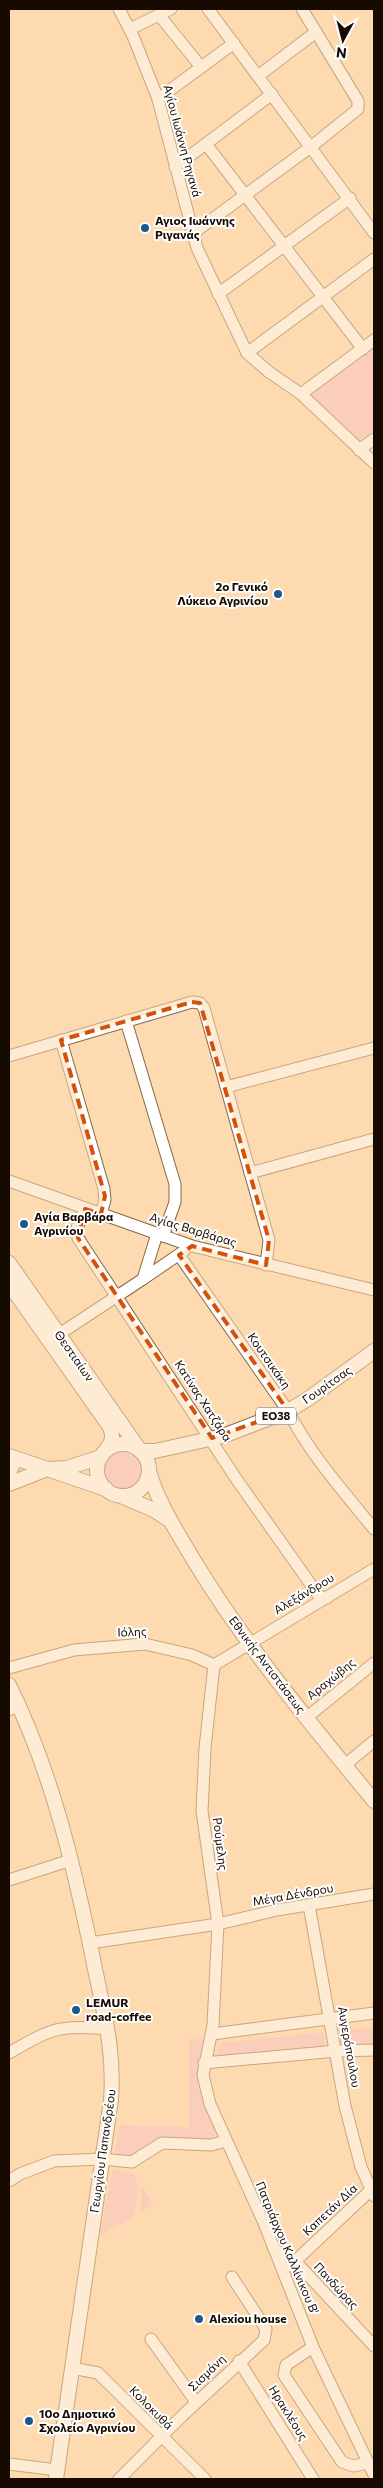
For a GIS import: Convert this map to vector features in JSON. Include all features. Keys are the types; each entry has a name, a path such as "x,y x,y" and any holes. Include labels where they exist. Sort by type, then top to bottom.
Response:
{"main road":[{"name":"Θεστιαίων","path":"9,1263 145,1458"},
{"name":"Θεστιαίων","path":"9,1284 110,1427 112,1442 104,1454"},
{"name":"Γουρίτσας","path":"145,1458 163,1450 254,1425 288,1411 308,1399 374,1351"},
{"name":"ΕΟ38","path":"104,1454 122,1444 145,1458"},
{"path":"9,1484 47,1469 85,1464 104,1454"},
{"path":"104,1454 98,1474 106,1489"},
{"path":"9,1473 12,1458 106,1489 121,1496 137,1492 148,1479 145,1458"},
{"name":"Εθνικής Αντιστάσεως","path":"145,1458 154,1489 170,1521 214,1594 306,1718 374,1801"},
{"name":"Εθνικής Αντιστάσεως","path":"121,1496 154,1510 170,1521"},
{"name":"Γεωργίου Παπανδρέου","path":"9,1685 14,1708 55,1800 71,1860 108,2029 113,2078 57,2475"}],"street":[{"name":"Αγίου Ιωάννη Ρηγανά","path":"119,9 130,30 158,99 192,234 218,294 247,353 264,368 301,394 374,463"},
{"path":"130,30 171,9"},
{"path":"208,9 312,146 374,233"},
{"path":"192,234 356,112 359,104 302,9"},
{"path":"159,15 201,67"},
{"path":"258,76 316,32"},
{"path":"158,99 234,43"},
{"path":"175,167 272,94"},
{"path":"206,144 363,348"},
{"path":"218,294 350,198"},
{"path":"247,353 374,259"},
{"path":"301,394 374,340"},
{"path":"359,450 374,439"},
{"path":"9,1056 192,1002 200,1003 204,1008 269,1240 266,1265"},
{"path":"126,1021 175,1184 175,1202 142,1279"},
{"path":"62,1040 104,1189 105,1200 101,1214"},
{"path":"226,1087 374,1048"},
{"path":"250,1173 374,1139"},
{"name":"Αγίας Βαρβάρας","path":"9,1181 192,1246 374,1290"},
{"name":"Κατίνας Χατζάρα","path":"85,1208 76,1233 78,1238 212,1438 237,1480 319,1596 327,1598"},
{"path":"58,1334 192,1246"},
{"name":"Κουτσικάκη","path":"179,1255 288,1411 296,1428 374,1529"},
{"name":"Αλεξάνδρου","path":"249,1643 374,1569"},
{"path":"214,1665 249,1643"},
{"name":"Ιόλης","path":"9,1668 74,1650 145,1644 192,1655 214,1665"},
{"name":"Ρούμελης","path":"212,2030 218,1924 202,1811 205,1748 214,1665"},
{"name":"Αραχώβης","path":"306,1718 373,1665"},
{"path":"345,1766 374,1741"},
{"path":"9,1880 71,1860"},
{"name":"Μέγα Δένδρου","path":"90,1943 218,1924 374,1894"},
{"name":"Αυγερόπουλου","path":"309,1905 345,2106 361,2167 373,2192"},
{"path":"212,2030 374,2013"},
{"path":"9,2053 44,2034 62,2027 75,2025 108,2029"},
{"name":"Πατριάρχου Καλλίνικου B'","path":"212,2030 202,2075 206,2094 274,2248 313,2347 374,2475"},
{"path":"204,2063 336,2051 374,2050"},
{"path":"9,2181 20,2174 54,2160 102,2159 132,2162 162,2143 211,2145 226,2141"},
{"name":"Καπετάν Δία","path":"283,2272 373,2192"},
{"name":"Πανδώρας","path":"274,2248 295,2262 374,2346"},
{"name":"Σισμάνη","path":"119,2479 196,2402 264,2340 266,2333 232,2277"},
{"path":"151,2339 196,2402"},
{"path":"313,2347 286,2365 284,2375 342,2462 353,2466 368,2463"},
{"name":"Ηρακλέους","path":"239,2361 313,2479"},
{"name":"Κολοκυθά","path":"72,2368 98,2374 160,2437 205,2479"},
{"path":"9,2464 57,2475"}],"highlighted area":[{"path":"192,1002 200,1003 269,1240 266,1265 192,1246 179,1255 288,1411 212,1438 78,1238 85,1209 101,1214 105,1196 61,1040"}],"shaded area":[{"path":"374,347 374,430 360,440 310,394"},
{"path":"123,1448 135,1452 141,1458 145,1470 141,1482 135,1488 123,1492 111,1488 105,1482 101,1470 105,1458 111,1452"},
{"path":"374,2028 374,2047 341,2048 338,2030"},
{"path":"323,2032 325,2048 215,2059 218,2048 222,2043"},
{"path":"205,2038 199,2061 200,2084 202,2097 216,2134 212,2141 160,2139 136,2157 118,2157 115,2150 120,2125 189,2127 189,2040"},
{"path":"112,2170 134,2173 138,2189 137,2200 134,2216 100,2236"},
{"path":"142,2186 153,2205 140,2213"}],"place":[{"name":"Αγιος Ιωάννης Ριγανάς","path":"145,228"},
{"name":"2ο Γενικό Λύκειο Αγρινίου","path":"278,594"},
{"name":"Αγία Βαρβάρα Αγρινίου","path":"24,1224"},
{"name":"LEMUR road-coffee","path":"76,2010"},
{"name":"Alexiou house","path":"199,2319"},
{"name":"10ο Δημοτικό Σχολείο Αγρινίου","path":"29,2421"}]}
